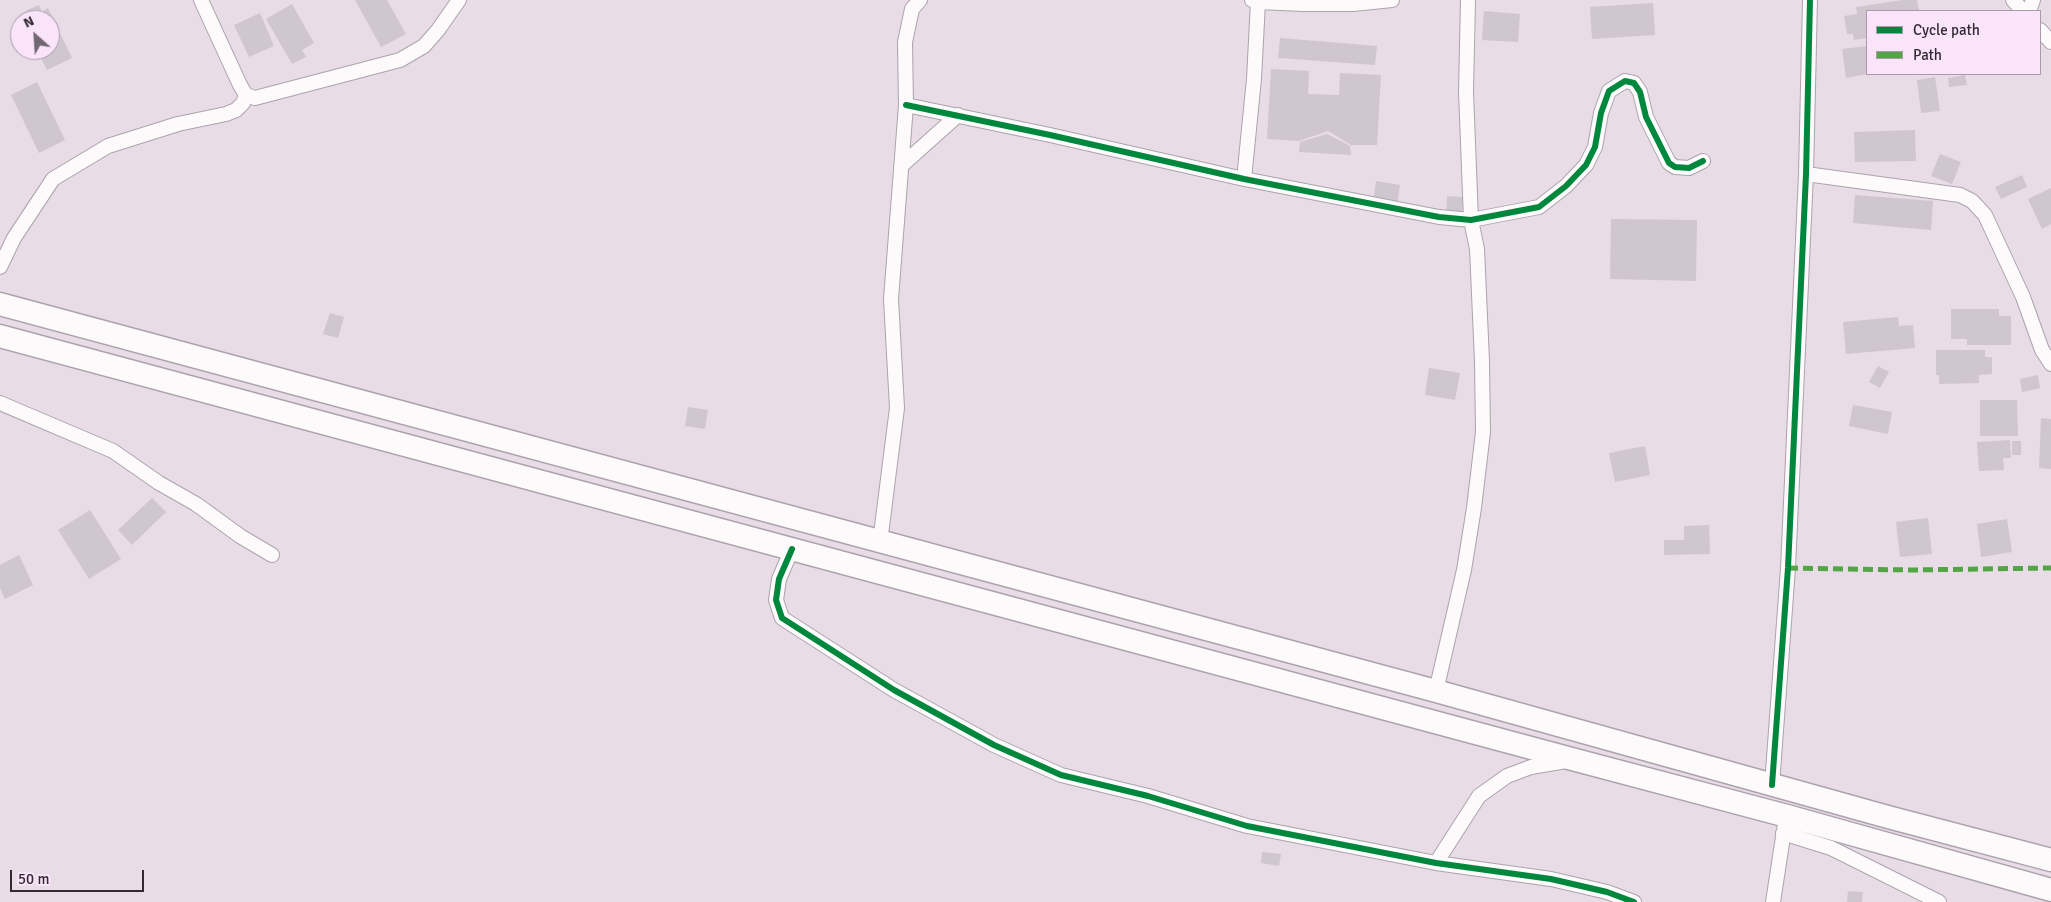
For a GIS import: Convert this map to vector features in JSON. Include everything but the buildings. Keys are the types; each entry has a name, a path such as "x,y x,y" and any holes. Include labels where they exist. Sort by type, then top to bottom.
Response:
{"highway":[{"path":"0,304 1436,691 1772,785 2051,860"},
{"path":"0,336 1572,760 1785,824 2051,890"}],"street":[{"path":"202,0 240,85 246,95 255,98 400,60 424,46 459,0"},
{"path":"880,542 897,408 890,299 906,105 905,42 912,9 920,0"},
{"path":"1244,179 1254,79 1255,1 1353,4 1392,0"},
{"path":"1436,691 1464,570 1483,432 1477,249 1471,220 1466,92 1468,0"},
{"path":"1772,785 1788,568 1806,174 1810,0"},
{"path":"2013,0 2022,10"},
{"path":"2041,31 2051,42"},
{"path":"906,105 1244,179 1439,217 1471,220 1539,207 1566,186 1586,165 1595,147 1601,113 1609,91 1625,81 1634,83 1640,92 1646,117 1669,163 1675,167 1690,168 1703,161"},
{"path":"0,267 14,238 53,179 108,146 178,124 226,114 236,110 243,103 246,95"},
{"path":"901,166 958,116"},
{"path":"1806,174 1960,195 1972,201 1985,215 2022,297 2042,350 2051,364"},
{"path":"0,403 113,451 196,504 240,536 272,555"},
{"path":"792,550 779,579 776,600 782,618 894,690 994,745 1061,775 1148,796 1247,826 1436,863 1551,879 1607,892 1634,902"},
{"path":"1436,863 1479,796 1507,776 1531,767 1572,760"},
{"path":"1773,902 1785,824 1939,902"}],"marked path":[{"path":"1788,568 1911,570 2051,568"}],"cycle path":[{"path":"1772,785 1788,568 1806,174 1810,0"},
{"path":"906,105 1244,179 1439,217 1471,220 1539,207 1566,186 1586,165 1595,147 1601,113 1609,91 1625,81 1634,83 1640,92 1646,117 1669,163 1675,167 1689,168 1703,161"},
{"path":"792,549 779,579 776,600 782,618 894,690 994,745 1061,775 1148,796 1247,826 1436,863 1551,879 1607,892 1634,902"}]}
